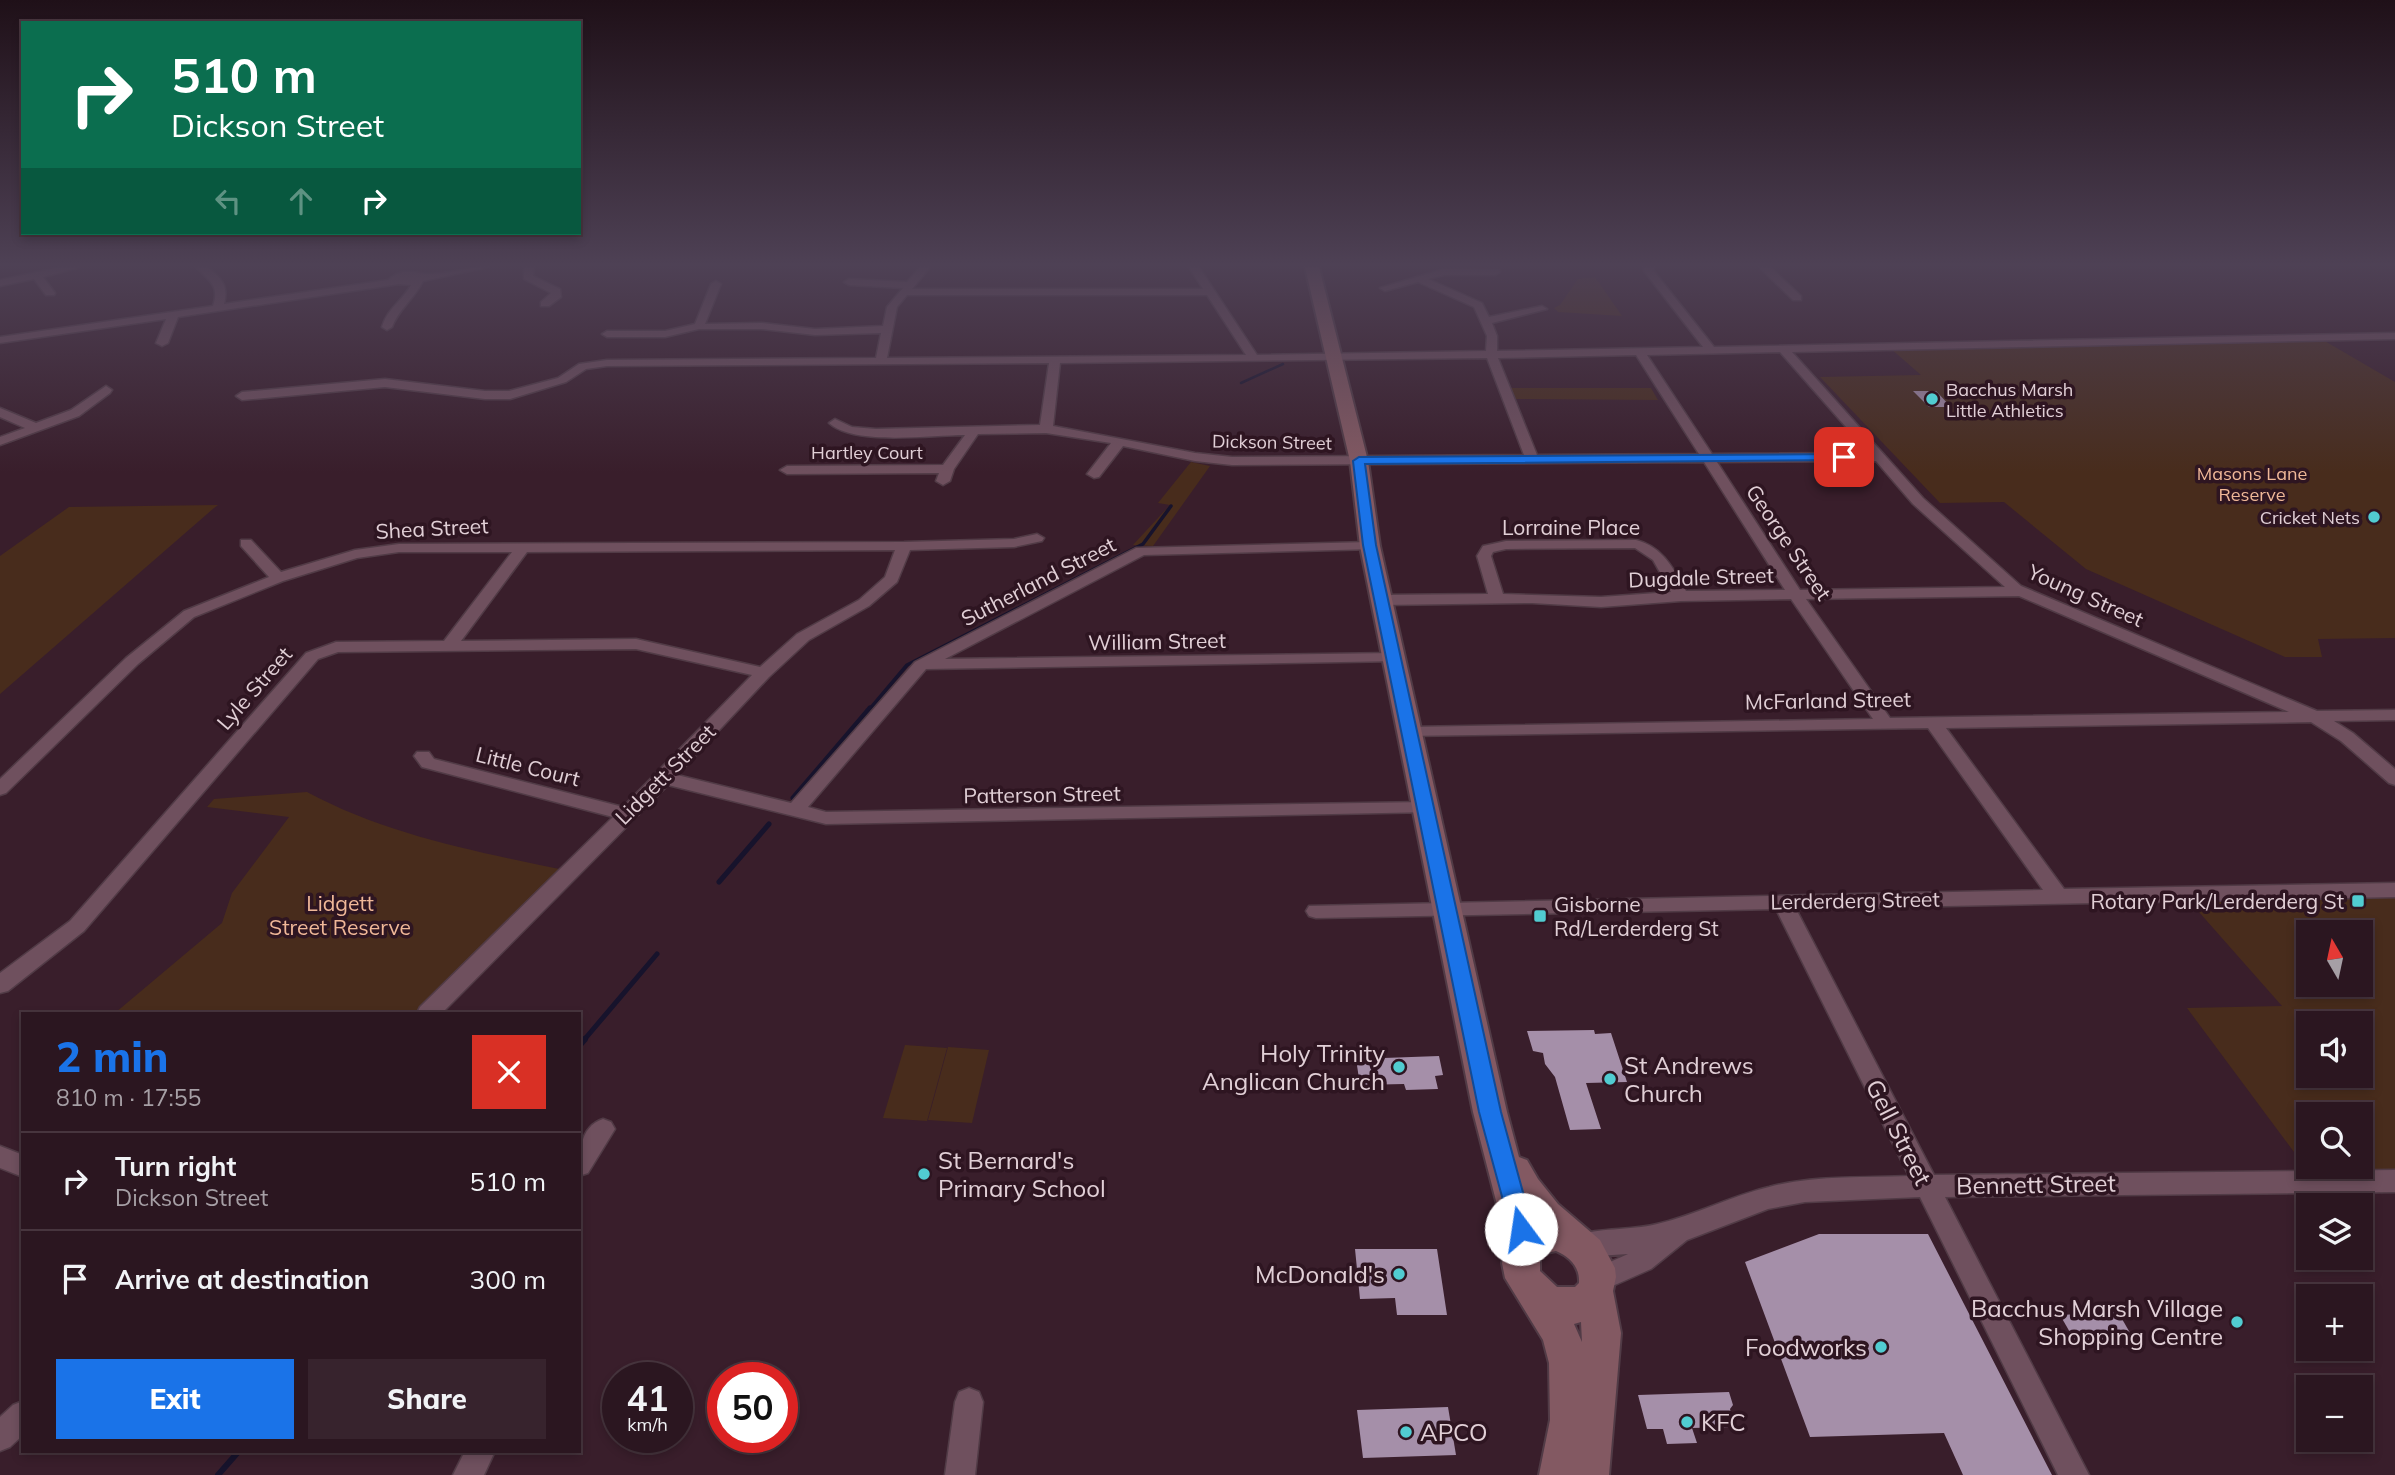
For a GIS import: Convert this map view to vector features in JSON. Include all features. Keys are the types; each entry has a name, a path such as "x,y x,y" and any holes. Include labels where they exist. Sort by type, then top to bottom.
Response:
{"main road":[{"path":"1330,336 1359,461 1370,545 1490,1112 1524,1248"},
{"path":"1490,1112 1529,1197 1545,1217 1575,1242 1597,1268 1602,1333 1588,1475"},
{"path":"1560,1475 1569,1422 1569,1370 1557,1329 1520,1271 1520,1258 1524,1248 1532,1240 1543,1235 1556,1234 1575,1242"},
{"path":"1535,1294 1547,1303 1575,1307 1587,1302 1597,1286"}],"street":[{"path":"0,340 27,336"},
{"path":"162,343 165,336"},
{"path":"881,360 886,336"},
{"path":"1238,336 1254,359"},
{"path":"1492,336 1491,355 1532,458"},
{"path":"1700,336 1710,349"},
{"path":"242,396 385,383 485,395 510,395 562,380 589,364 1336,358 2395,336"},
{"name":"Young Street","path":"1783,348 1946,528 2021,591 2314,716 2347,737 2395,779"},
{"name":"George Street","path":"1638,350 1796,595 1884,722"},
{"path":"1045,429 1055,359"},
{"path":"0,441 85,408 106,390"},
{"path":"0,412 36,428"},
{"name":"Dickson Street","path":"835,423 849,429 876,433 1045,429 1075,432 1215,461 1880,457"},
{"name":"Hartley Court","path":"787,470 945,475 974,431"},
{"path":"1094,474 1120,441"},
{"name":"Shea Street","path":"0,789 132,661 189,614 278,578 355,554 399,548 904,546 1014,542 1037,538"},
{"path":"246,543 278,578"},
{"name":"Lorraine Place","path":"1497,599 1484,556 1488,549 1506,545 1636,544 1648,547 1655,552 1681,596"},
{"name":"Sutherland Street","path":"795,811 921,664 1142,551 1370,545"},
{"path":"449,646 524,546"},
{"name":"Lidgett Street","path":"429,1012 664,778 764,673 803,637 864,603 892,579 904,546"},
{"name":"Dugdale Street","path":"1382,600 1601,602 1681,596 2021,591"},
{"name":"Lyle Street","path":"0,985 77,926 320,645 636,645 764,673"},
{"name":"William Street","path":"921,664 1394,658"},
{"path":"2247,716 2262,706 2256,691"},
{"name":"McFarland Street","path":"1410,732 2395,715"},
{"path":"1932,721 2059,897"},
{"name":"Little Court","path":"423,756 428,763 625,814"},
{"name":"Patterson Street","path":"664,778 827,818 973,818 1426,808"},
{"name":"Lerderderg Street","path":"1316,911 2395,890"},
{"name":"Gell Street","path":"1782,902 2074,1475"},
{"path":"581,1162 603,1129"},
{"path":"0,1157 21,1165"},
{"name":"Bennett Street","path":"1575,1242 1637,1241 1683,1230 1768,1198 1805,1191 1926,1186 2395,1181"},
{"name":"Bennett Street","path":"1597,1286 1642,1260 1683,1230"},
{"path":"960,1475 969,1402"},
{"path":"0,1437 21,1417"},
{"path":"468,1475 480,1453"}],"green space":[{"name":"Masons Lane Reserve","path":"2323,340 2395,382 2395,638 2318,639 2322,657 2285,657 2086,569 2004,502 1940,503 1820,377 1921,375 1890,348"},
{"path":"1506,388 1651,388 1658,400 1510,399"},
{"path":"1191,462 1210,466 1153,546 1133,545 1170,505 1158,503"},
{"path":"218,505 0,694 0,556 69,507"},
{"name":"Lidgett Street Reserve","path":"307,792 370,820 435,841 569,871 429,1012 116,1012 222,923 232,893 289,817 207,807 214,799"},
{"path":"2395,895 2395,1186 2320,1187 2314,1179 2373,1179 2373,1102 2296,1102 2296,1155 2187,1008 2282,1006 2191,903"},
{"path":"905,1045 947,1048 927,1121 883,1118"},
{"path":"948,1047 989,1050 972,1123 928,1120"}],"building":[{"name":"Bacchus Marsh Little Athletics","path":"1913,391 1936,391 1951,407 1929,407"},
{"name":"St Andrews Church","path":"1594,1030 1595,1034 1611,1033 1627,1082 1586,1083 1601,1129 1570,1130 1555,1077 1545,1064 1543,1053 1533,1051 1527,1031"},
{"name":"Holy Trinity Anglican Church","path":"1439,1056 1443,1075 1435,1076 1438,1089 1406,1090 1404,1084 1360,1085 1356,1059"},
{"name":"Foodworks","path":"1819,1234 1928,1234 2052,1475 1963,1475 1944,1433 1810,1437 1745,1262"},
{"name":"McDonald's","path":"1355,1249 1437,1249 1447,1315 1397,1315 1395,1298 1360,1299"},
{"path":"2118,1312 2133,1338 2075,1341 2060,1315"},
{"name":"KFC","path":"1729,1392 1733,1405 1730,1409 1732,1417 1727,1416 1731,1427 1692,1428 1697,1443 1667,1444 1663,1429 1647,1429 1638,1395"},
{"name":"APCO","path":"1448,1407 1456,1455 1363,1458 1357,1410"}],"waterway":[{"path":"1241,383 1283,364"},
{"path":"869,710 907,665 1143,544 1171,506"},
{"path":"793,798 870,708"},
{"path":"719,882 769,824"},
{"path":"584,1040 657,954"},
{"path":"581,1044 585,1039"},
{"path":"218,1475 237,1453"}],"place":[{"name":"Bacchus Marsh Little Athletics","path":"1932,399"},
{"name":"Cricket Nets","path":"2374,517"},
{"name":"Rotary Park/Lerderderg St","path":"2358,901"},
{"name":"Gisborne Rd/Lerderderg St","path":"1540,916"},
{"name":"Holy Trinity Anglican Church","path":"1399,1067"},
{"name":"St Andrews Church","path":"1610,1079"},
{"name":"St Bernard's Primary School","path":"924,1174"},
{"name":"McDonald's","path":"1399,1274"},
{"name":"Bacchus Marsh Village Shopping Centre","path":"2237,1322"},
{"name":"Foodworks","path":"1881,1347"},
{"name":"KFC","path":"1687,1422"},
{"name":"APCO","path":"1406,1432"}],"route":[{"path":"1521,1229 1490,1112 1370,545 1359,461 1844,457"}]}
